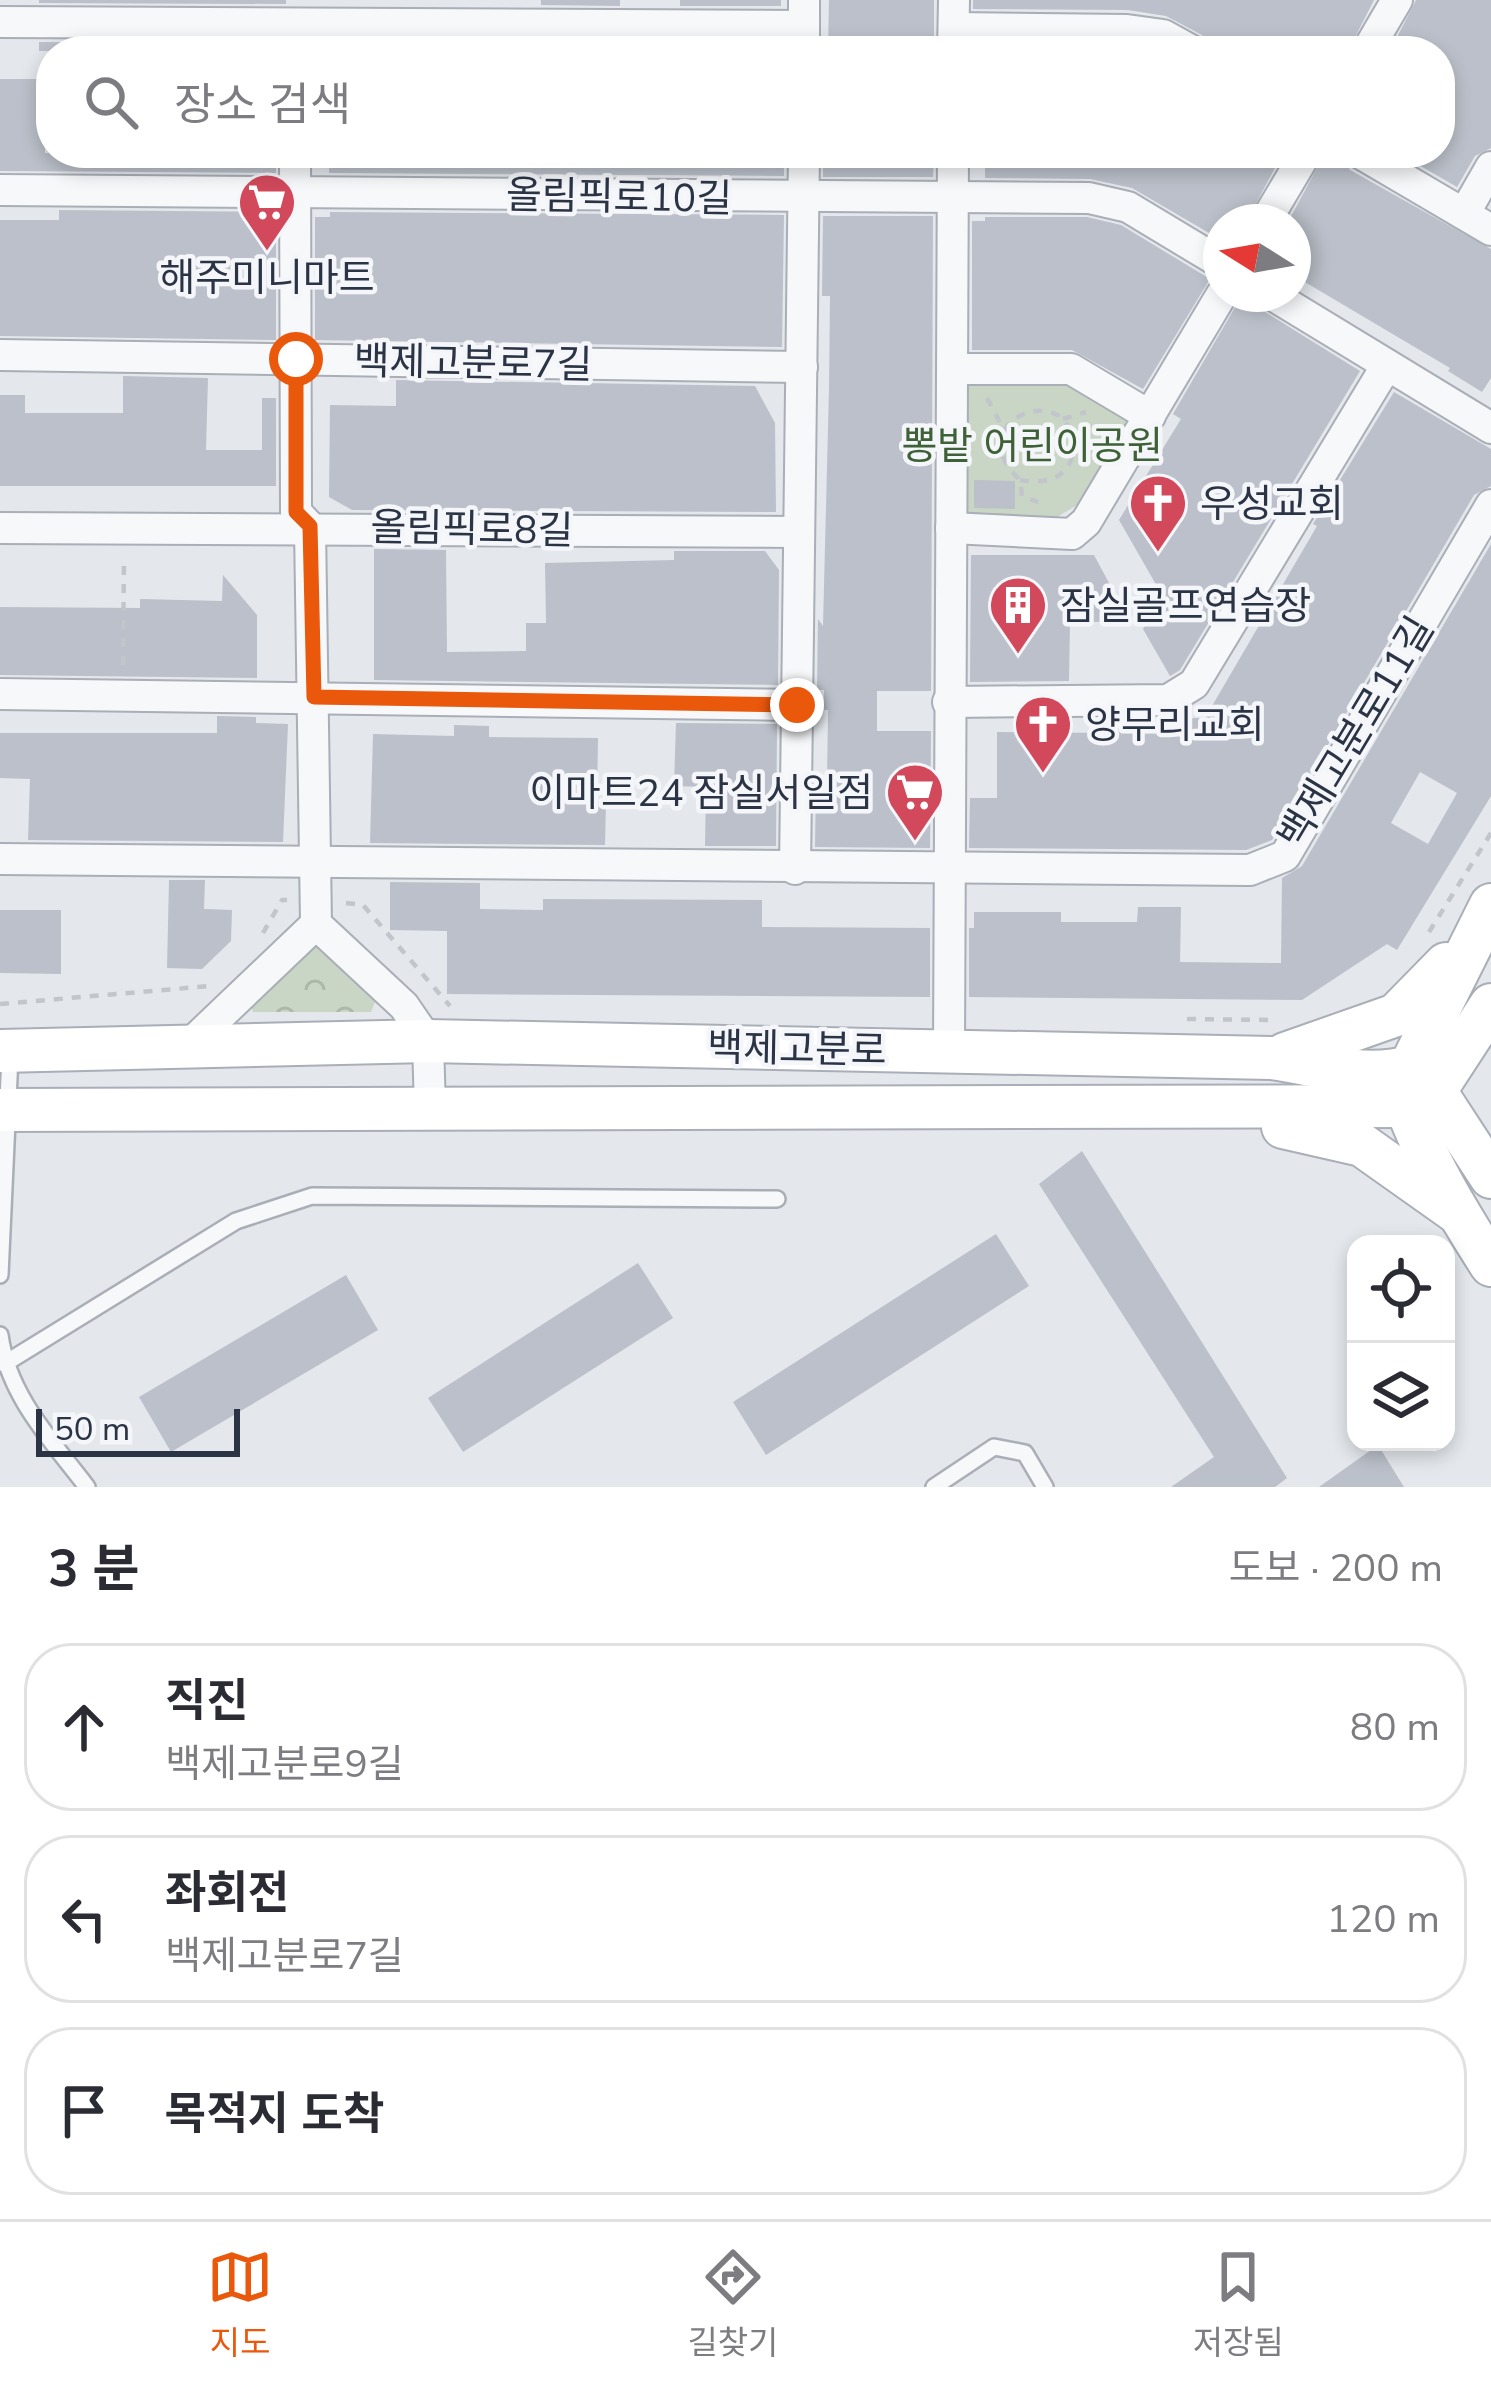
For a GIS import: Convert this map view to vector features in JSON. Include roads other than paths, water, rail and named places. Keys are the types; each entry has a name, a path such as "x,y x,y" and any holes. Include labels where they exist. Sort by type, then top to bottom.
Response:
{"main road":[{"path":"1279,1039 1343,1037 1396,1015 1483,918"},
{"path":"1483,918 1412,1084 1458,1213 1491,1265"},
{"path":"1412,1084 1491,1005"},
{"name":"백제고분로","path":"5,1051 187,1047 440,1025 949,1050 1279,1039 1412,1084"},
{"name":"백제고분로","path":"5,1110 1199,1109 1412,1084"},
{"path":"1412,1084 1491,1177"},
{"path":"1199,1109 1362,1145 1458,1213"}],"street":[{"path":"1376,36 1397,0"},
{"path":"0,22 804,26"},
{"path":"954,26 1127,29 1165,36"},
{"path":"1463,214 1491,167"},
{"path":"296,168 296,512 310,526 316,912 404,1006 440,1025 430,1110"},
{"path":"0,859 795,868 804,168"},
{"path":"949,1050 953,168"},
{"path":"1276,204 1297,168"},
{"path":"1385,168 1491,230"},
{"name":"올림픽로10길","path":"0,190 1089,199 1128,207 1203,252"},
{"path":"951,528 1072,534 1086,522 1211,312"},
{"path":"1300,312 1491,428"},
{"name":"백제고분로7길","path":"0,356 802,368"},
{"path":"948,702 1168,700 1194,684 1388,365"},
{"path":"953,369 1071,369 1150,416"},
{"name":"백제고분로11길","path":"795,868 1250,870 1285,856 1491,505"},
{"name":"올림픽로8길","path":"0,528 800,532"},
{"path":"0,694 63,685 122,695 797,705"},
{"path":"187,1047 316,912"}],"lane":[{"path":"0,1275 5,1051"},
{"path":"4,1364 236,1221 312,1196 777,1199"},
{"path":"0,1335 4,1364 27,1408 87,1487"},
{"path":"934,1487 994,1447 1025,1453 1045,1487"}],"place":[{"name":"해주미니마트","path":"267,253"},
{"name":"우성교회","path":"1158,554"},
{"name":"잠실골프연습장","path":"1018,656"},
{"name":"양무리교회","path":"1043,775"},
{"name":"이마트24 잠실서일점","path":"915,843"}],"park label":[{"name":"뽕밭 어린이공원","path":"1032,445"}]}
